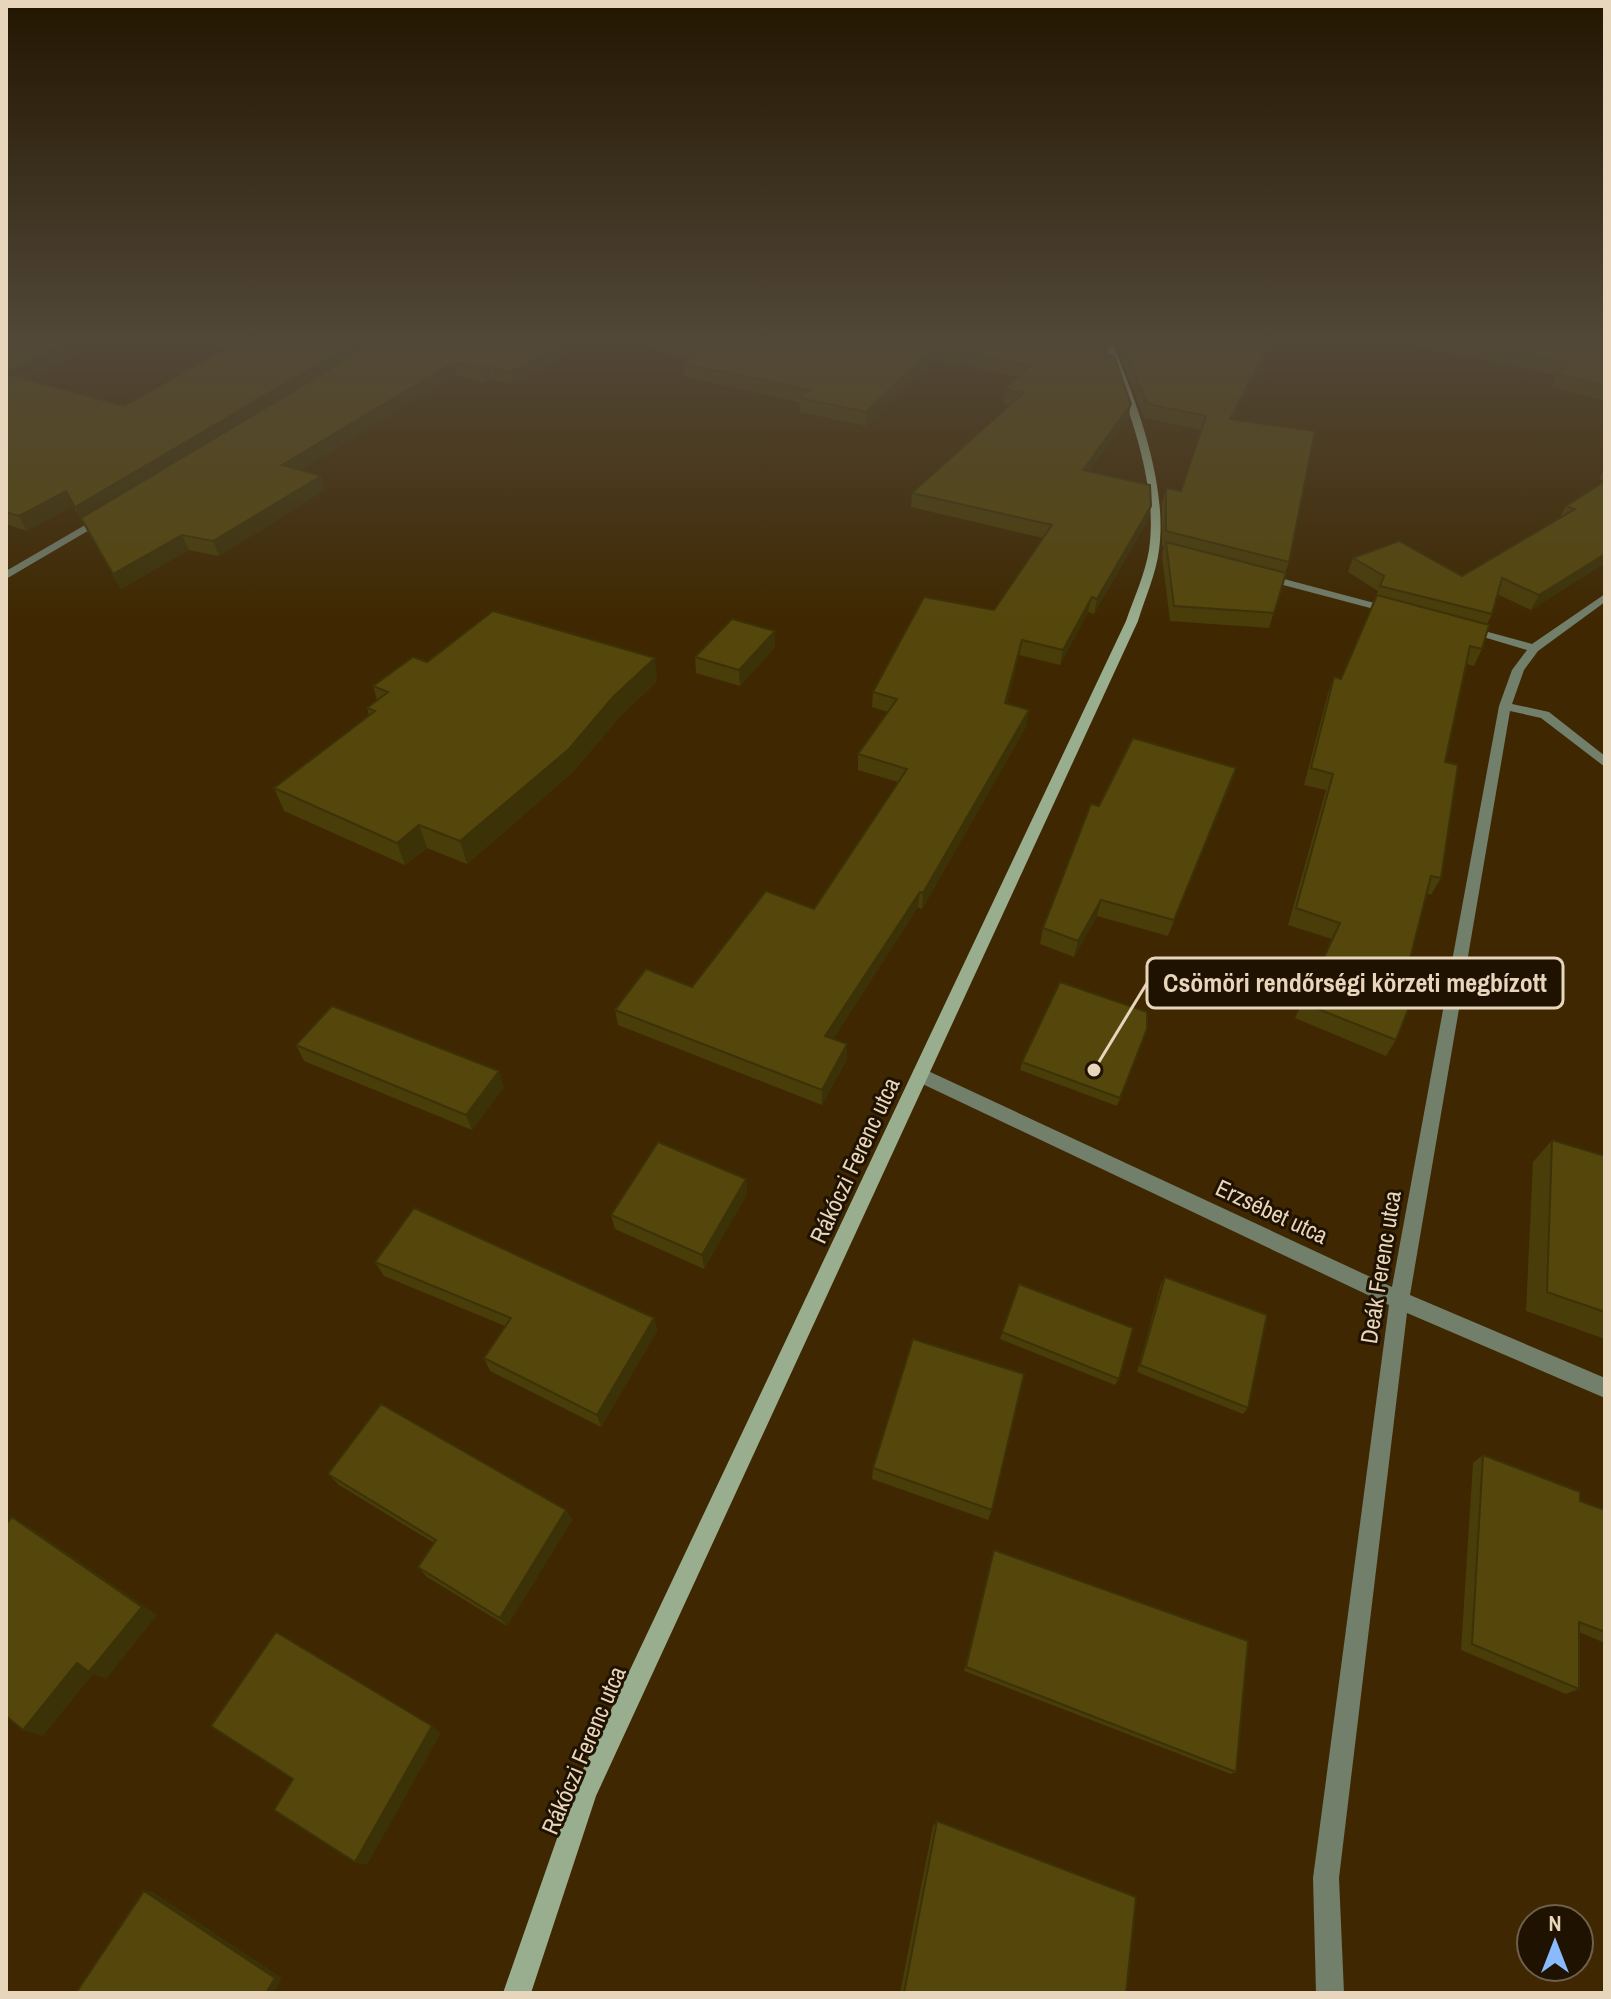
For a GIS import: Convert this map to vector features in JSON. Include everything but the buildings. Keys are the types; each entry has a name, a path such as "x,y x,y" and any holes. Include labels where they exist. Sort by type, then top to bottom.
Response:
{"street":[{"name":"Rákóczi Ferenc utca","path":"517,1993 585,1793 1163,550 1149,475 1135,433"},
{"path":"6,576 114,511"},
{"path":"1247,572 1401,613"},
{"name":"Deák Ferenc utca","path":"1330,1993 1326,1878 1399,1300 1505,706 1518,670 1534,648 1605,597"},
{"path":"1448,625 1534,648"},
{"path":"1505,706 1545,715 1605,763"},
{"name":"Erzsébet utca","path":"920,1075 1399,1300 1605,1388"}],"place":[{"name":"Csömöri rendőrségi körzeti megbízott","path":"1094,1070"}]}
